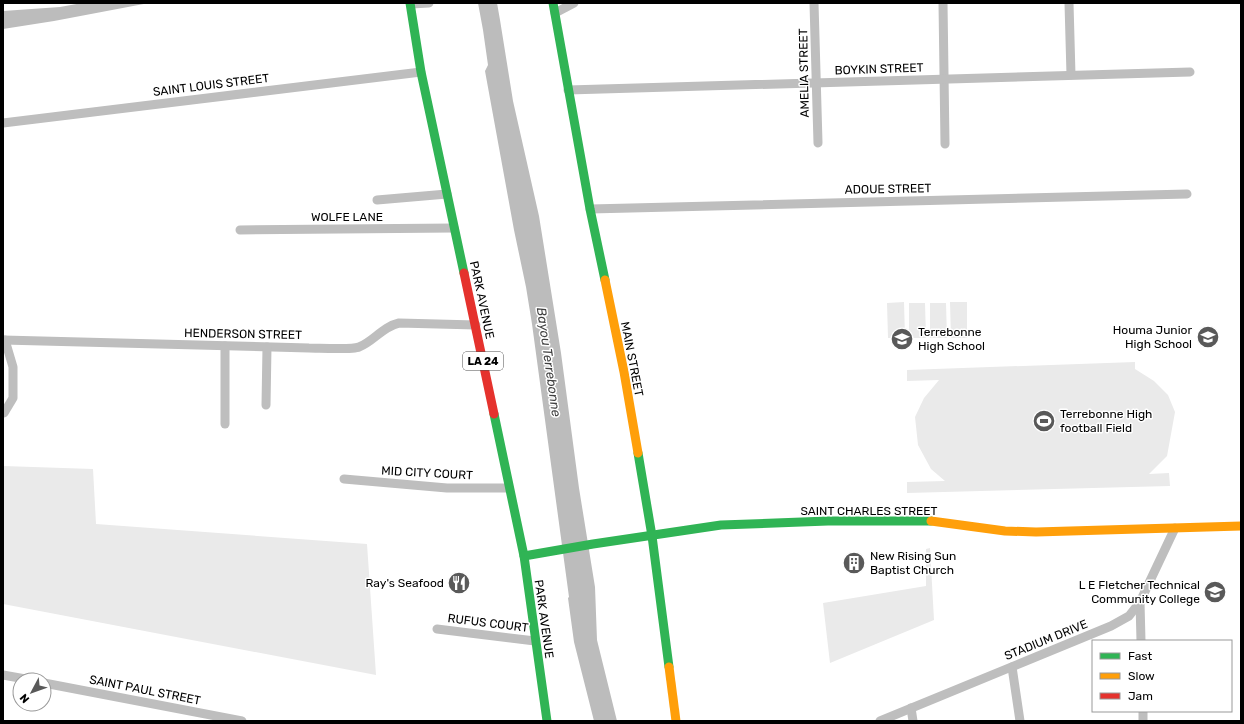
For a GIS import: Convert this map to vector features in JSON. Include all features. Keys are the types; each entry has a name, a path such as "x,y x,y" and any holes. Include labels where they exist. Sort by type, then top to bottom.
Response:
{"main road":[{"name":"MAIN STREET","path":"553,3 590,209 624,372 652,536 676,721"},
{"name":"PARK AVENUE","path":"410,4 421,72 524,556 547,721"},
{"name":"SAINT CHARLES STREET","path":"524,556 721,525 828,521 927,521 1005,531 1036,532 1241,526"}],"street":[{"path":"410,4 429,3"},
{"path":"555,13 574,3"},
{"name":"AMELIA STREET","path":"814,3 818,143"},
{"path":"943,3 946,144"},
{"path":"1069,3 1071,75"},
{"name":"SAINT LOUIS STREET","path":"3,123 421,72"},
{"name":"BOYKIN STREET","path":"568,90 1190,72"},
{"path":"377,200 447,194"},
{"name":"ADOUE STREET","path":"590,209 1187,194"},
{"name":"WOLFE LANE","path":"240,230 454,228"},
{"name":"HENDERSON STREET","path":"4,340 357,348 391,325 399,323 476,325"},
{"path":"4,340 13,367 13,398 4,413"},
{"path":"225,346 225,424"},
{"path":"266,405 267,347"},
{"name":"MID CITY COURT","path":"344,479 447,488 509,488"},
{"name":"STADIUM DRIVE","path":"880,721 1111,626 1129,616 1140,602 1175,528"},
{"path":"1140,602 1141,640"},
{"name":"RUFUS COURT","path":"437,629 535,641"},
{"path":"1012,667 1020,721"},
{"name":"SAINT PAUL STREET","path":"52,684 242,721"},
{"path":"911,708 913,721"}],"shaded area":[{"path":"904,302 905,338 888,338 887,303"},
{"path":"950,302 967,302 967,338 951,338"},
{"path":"909,303 925,303 926,338 909,338"},
{"path":"930,303 946,303 947,338 930,338"},
{"path":"1135,362 1135,369 1154,381 1168,395 1175,412 1167,456 1149,474 1169,473 1170,486 907,493 907,482 945,481 931,469 918,445 915,417 924,398 939,380 907,381 907,370"},
{"path":"3,466 93,469 96,524 367,544 376,675 3,604"},
{"path":"930,548 934,620 830,663 823,603 926,586 926,549"}],"water":[{"path":"82,3 149,3 3,29 3,11 60,7"},
{"name":"Bayou Terrebonne","path":"478,3 497,3 513,101 539,216 561,353 579,488 595,587 597,640 617,721 594,721 574,642 532,324 485,71 488,65"}],"traffic: fast":[{"path":"410,3 421,72 464,273"},
{"path":"553,3 590,209 605,280"},
{"path":"494,414 524,556 547,721"},
{"path":"638,453 652,536 669,667"},
{"path":"524,556 721,525 828,521 931,521"}],"traffic: slow":[{"path":"605,280 624,372 638,453"},
{"path":"931,521 1005,531 1036,532 1241,526"},
{"path":"669,667 676,721"}],"traffic: jam":[{"path":"464,273 494,414"}],"place":[{"name":"Houma Junior High School","path":"1208,337"},
{"name":"Terrebonne High School","path":"902,339"},
{"name":"Terrebonne High football Field","path":"1044,421"},
{"name":"New Rising Sun Baptist Church","path":"854,563"},
{"name":"Ray's Seafood","path":"459,583"},
{"name":"L E Fletcher Technical Community College","path":"1215,592"}]}
